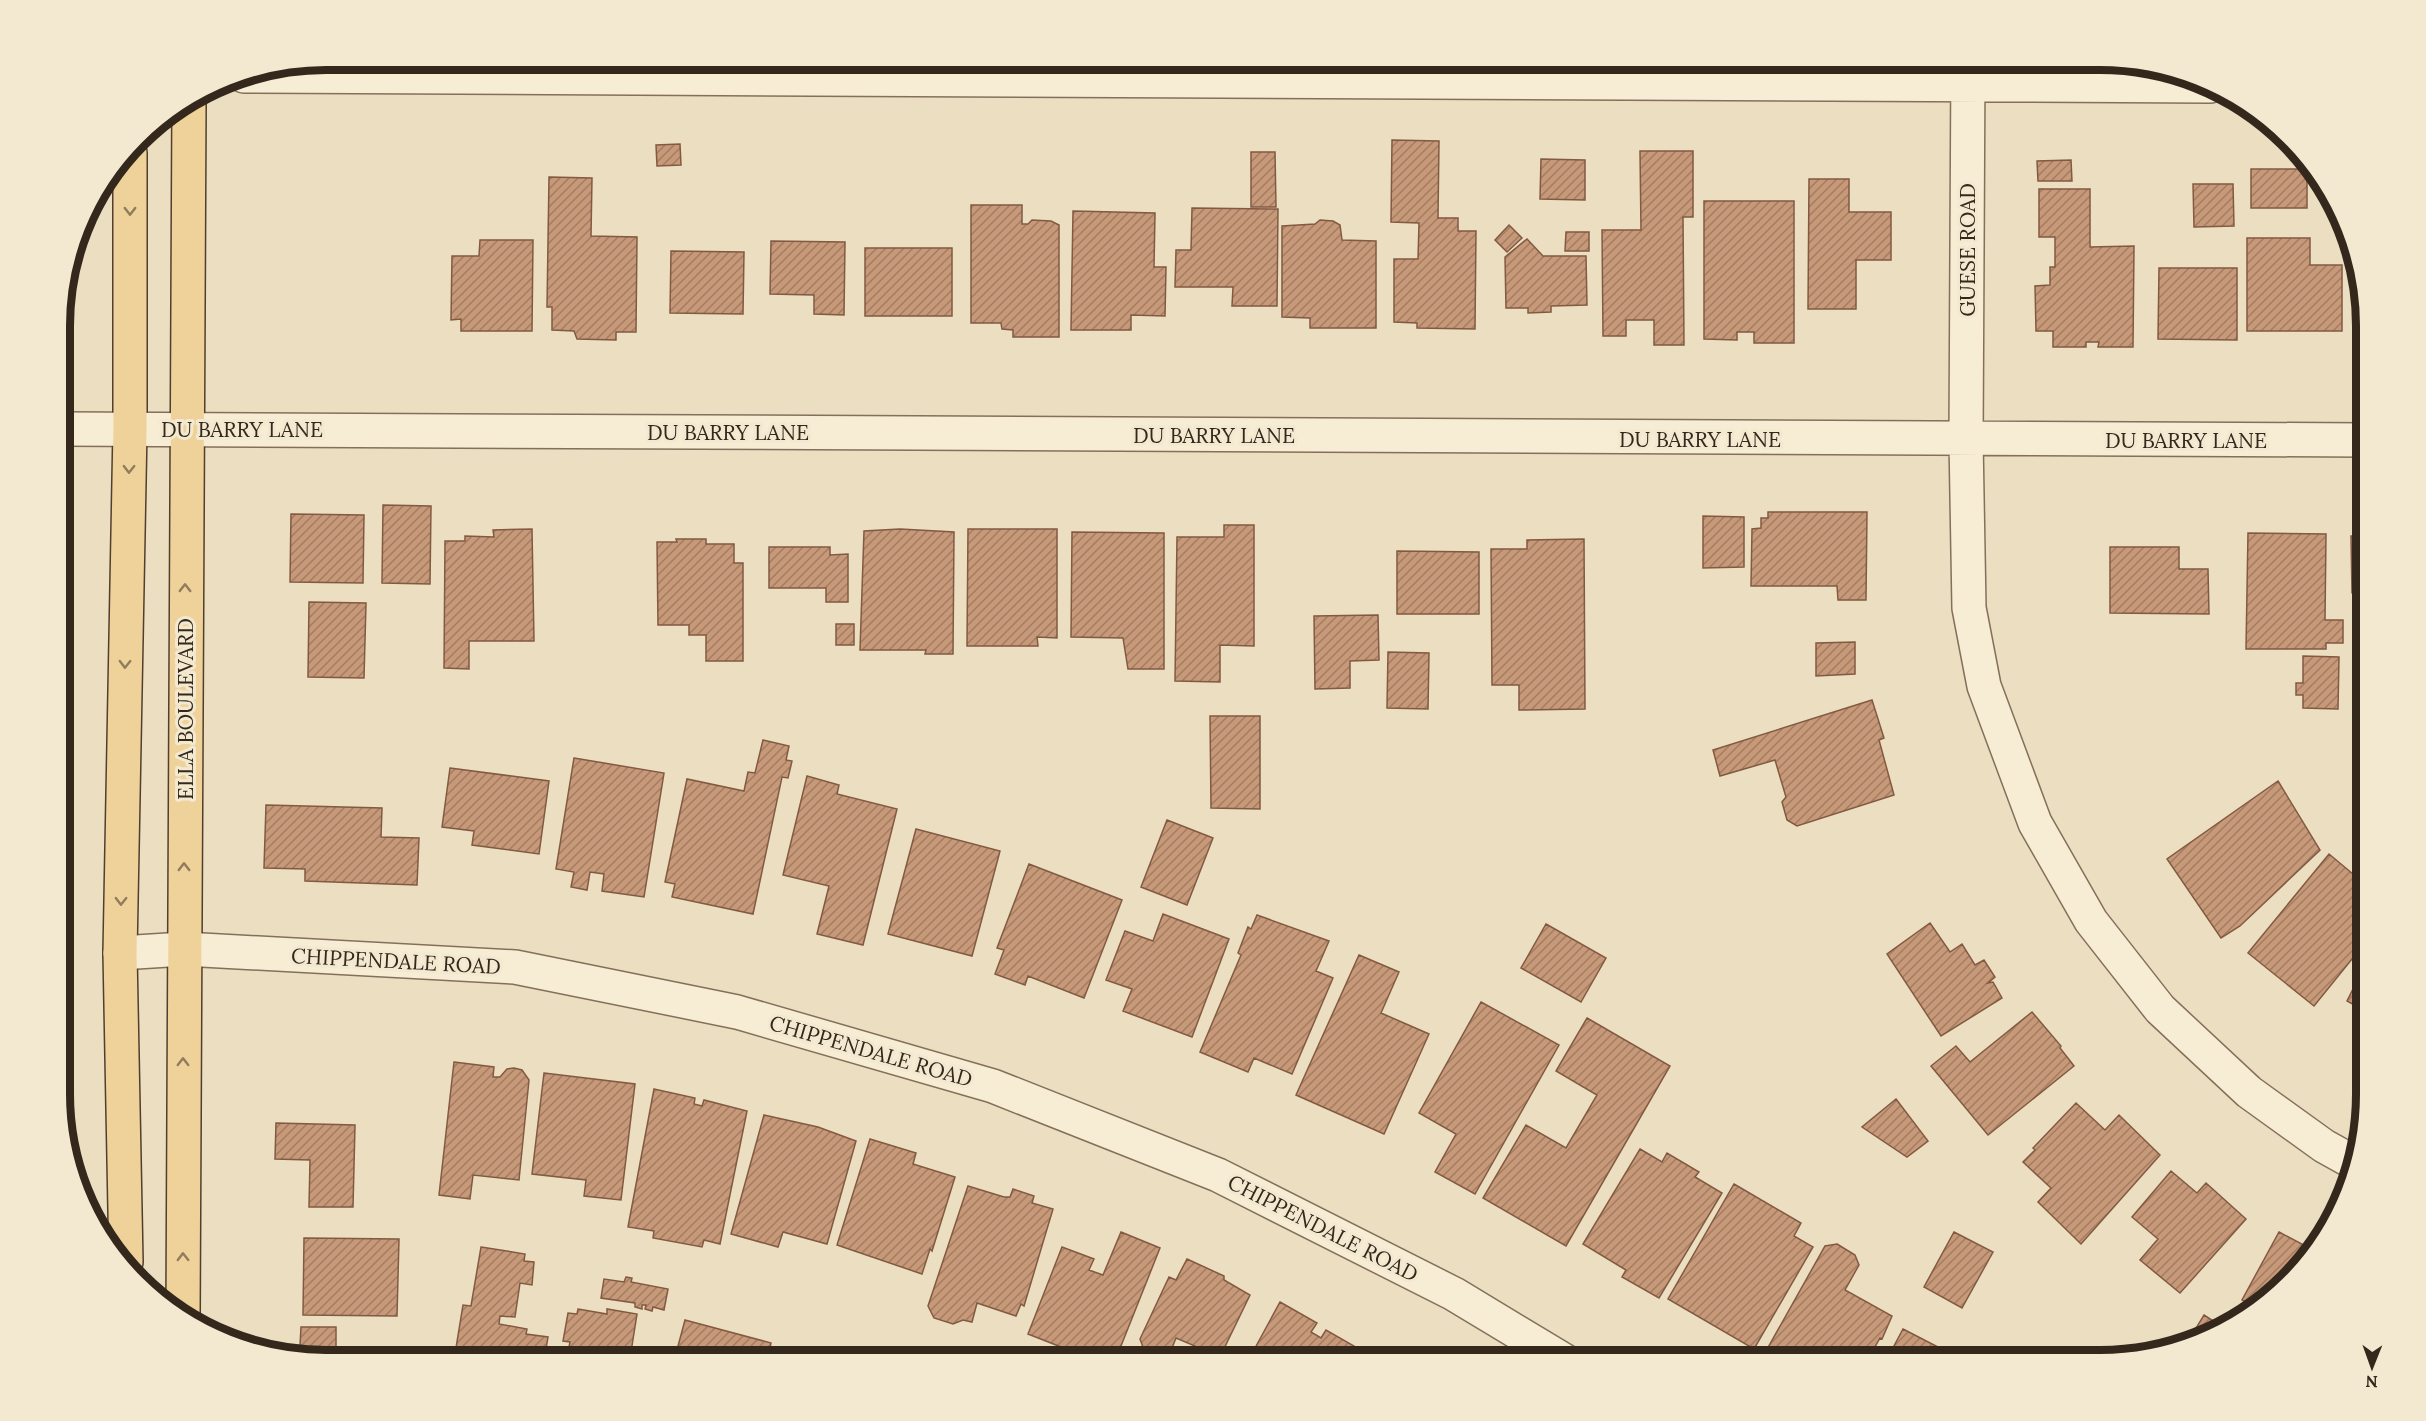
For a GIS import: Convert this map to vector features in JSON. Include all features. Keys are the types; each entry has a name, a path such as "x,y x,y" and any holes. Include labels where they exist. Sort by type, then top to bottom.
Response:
{"main road":[{"name":"ELLA BOULEVARD","path":"183,1306 189,111"},
{"path":"126,1253 120,953 130,429 130,163"}],"street":[{"path":"276,75 508,70"},
{"path":"1145,70 1968,72 2183,84"},
{"name":"GUESE ROAD","path":"1968,72 1966,440 1969,608 1984,686 2035,823 2091,921 2160,1009 2248,1092 2324,1146 2347,1159"},
{"name":"DU BARRY LANE","path":"70,429 1966,440 2356,440"},
{"name":"CHIPPENDALE ROAD","path":"120,953 184,949 515,967 737,1012 993,1086 1218,1175 1454,1294 1548,1351"}],"building":[{"path":"1392,140 1439,141 1438,218 1458,218 1458,231 1476,231 1475,329 1417,328 1417,323 1394,322 1394,259 1418,259 1419,223 1391,222"},
{"path":"680,144 681,165 657,166 656,145"},
{"path":"1640,151 1693,151 1693,217 1683,217 1684,345 1654,345 1654,320 1626,320 1626,336 1603,336 1602,230 1641,230"},
{"path":"1251,152 1275,152 1276,207 1251,207"},
{"path":"1541,159 1585,160 1585,200 1540,199"},
{"path":"2071,160 2072,181 2038,181 2037,161"},
{"path":"2251,169 2301,169 2307,177 2307,208 2251,208"},
{"path":"549,177 592,178 591,236 637,237 636,332 616,332 616,340 577,339 574,331 552,330 552,307 547,307"},
{"path":"1809,179 1849,179 1849,212 1891,212 1891,260 1856,260 1856,309 1808,309"},
{"path":"2193,184 2233,184 2234,226 2194,227"},
{"path":"2039,189 2090,189 2090,247 2134,246 2133,347 2098,347 2099,342 2086,342 2086,347 2053,347 2053,331 2036,331 2035,286 2050,285 2050,267 2055,267 2055,237 2039,237"},
{"path":"1704,201 1794,201 1794,343 1754,343 1754,332 1737,332 1737,340 1704,339"},
{"path":"971,205 1022,205 1022,224 1028,224 1032,220 1051,221 1059,225 1059,337 1013,337 1013,330 1002,329 1001,323 971,323"},
{"path":"1192,208 1278,209 1277,306 1232,306 1233,287 1175,287 1176,250 1191,250"},
{"path":"1073,211 1155,213 1154,267 1166,267 1165,316 1131,315 1131,330 1071,330"},
{"path":"1320,220 1333,221 1340,225 1342,240 1376,241 1376,328 1310,328 1310,318 1282,317 1282,226 1315,224"},
{"path":"1509,225 1522,238 1507,252 1495,240"},
{"path":"1566,232 1589,232 1589,251 1565,251"},
{"path":"2247,238 2310,238 2310,265 2342,265 2342,331 2247,331"},
{"path":"1527,239 1543,256 1586,256 1587,305 1551,306 1551,312 1528,313 1528,308 1506,308 1505,257"},
{"path":"480,240 533,240 532,331 461,331 461,319 451,320 452,256 479,256"},
{"path":"771,241 845,242 844,315 814,314 814,295 770,294"},
{"path":"865,248 952,248 952,316 865,316"},
{"path":"671,251 744,252 743,314 670,313"},
{"path":"2159,268 2237,268 2237,340 2158,339"},
{"path":"383,505 431,506 430,584 382,583"},
{"path":"1768,512 1867,512 1866,600 1838,600 1837,586 1751,586 1752,529 1761,528 1761,518 1768,518"},
{"path":"291,514 364,515 363,583 290,582"},
{"path":"1703,516 1744,517 1744,567 1703,568"},
{"path":"1224,525 1254,525 1254,646 1220,645 1220,682 1175,681 1177,537 1224,537"},
{"path":"532,529 534,641 469,641 469,669 444,668 445,541 465,541 465,536 494,537 493,530"},
{"path":"900,529 954,532 953,654 925,654 926,650 860,650 864,531"},
{"path":"968,529 1057,529 1057,638 1037,637 1038,646 967,646"},
{"path":"1072,532 1164,533 1164,669 1128,669 1123,638 1071,637"},
{"path":"2248,533 2326,534 2325,620 2343,620 2343,643 2326,643 2326,649 2246,649"},
{"path":"2351,536 2356,536 2356,594 2352,593"},
{"path":"676,539 706,539 706,544 734,544 734,563 743,563 743,661 706,661 706,635 689,635 689,625 658,625 657,542 677,542"},
{"path":"1584,539 1585,709 1519,710 1519,685 1492,685 1491,549 1527,549 1527,540"},
{"path":"769,547 830,547 830,555 848,554 848,602 826,602 826,588 769,588"},
{"path":"2110,547 2179,547 2179,569 2208,569 2209,614 2110,613"},
{"path":"1397,551 1479,552 1479,614 1397,614"},
{"path":"309,602 366,603 364,678 308,677"},
{"path":"1378,615 1379,660 1350,661 1350,688 1315,689 1314,616"},
{"path":"836,624 854,624 854,645 836,645"},
{"path":"1855,642 1855,674 1816,676 1816,643"},
{"path":"1388,652 1429,653 1428,709 1387,708"},
{"path":"2303,656 2339,657 2338,709 2303,708 2303,695 2296,695 2296,683 2303,683"},
{"path":"1872,700 1884,738 1879,740 1894,795 1797,826 1787,820 1782,802 1786,797 1775,760 1720,776 1713,750"},
{"path":"1210,716 1260,716 1260,809 1211,808"},
{"path":"763,740 789,746 786,760 792,761 788,778 782,777 753,914 672,897 675,884 665,882 687,779 744,791 748,772 755,773"},
{"path":"574,758 664,773 644,897 602,891 604,874 590,872 587,890 571,887 574,872 556,869"},
{"path":"450,768 549,781 539,854 472,845 474,831 442,827"},
{"path":"807,776 839,785 837,794 897,809 863,945 817,934 829,886 783,875"},
{"path":"2278,781 2320,850 2240,926 2221,938 2167,859"},
{"path":"266,805 382,808 381,837 419,838 417,885 305,881 305,869 264,868"},
{"path":"1167,820 1213,838 1187,905 1141,887"},
{"path":"916,829 1000,851 972,956 888,934"},
{"path":"2329,854 2356,876 2356,954 2314,1006 2248,953"},
{"path":"1029,864 1122,900 1084,998 1028,976 1025,985 995,974 1004,950 997,948"},
{"path":"1163,914 1229,939 1192,1037 1123,1011 1132,989 1106,980 1125,931 1153,941"},
{"path":"1257,915 1329,941 1316,971 1333,978 1292,1074 1254,1058 1248,1072 1200,1052 1241,955 1238,953 1248,927 1251,929"},
{"path":"1930,923 1950,952 1962,944 1975,965 1984,960 1995,977 1988,983 1993,982 2002,998 1941,1036 1887,954"},
{"path":"1546,924 1606,958 1581,1002 1521,968"},
{"path":"1359,955 1399,972 1381,1013 1429,1034 1384,1134 1296,1095"},
{"path":"2356,983 2356,1006 2347,1001"},
{"path":"1481,1002 1559,1045 1475,1194 1435,1172 1456,1134 1419,1113"},
{"path":"2032,1012 2061,1046 2060,1048 2074,1066 1988,1135 1931,1066 1956,1046 1970,1062"},
{"path":"1587,1018 1670,1066 1566,1246 1483,1198 1526,1125 1566,1148 1597,1095 1556,1071"},
{"path":"454,1062 494,1067 493,1077 500,1077 507,1069 514,1068 522,1070 529,1080 519,1180 473,1175 470,1199 439,1195"},
{"path":"544,1073 635,1084 621,1200 584,1196 586,1180 532,1174"},
{"path":"654,1089 695,1098 694,1104 702,1106 704,1100 747,1111 720,1244 704,1240 702,1247 653,1238 654,1231 628,1227"},
{"path":"1896,1099 1928,1141 1907,1157 1862,1127"},
{"path":"2076,1103 2105,1130 2119,1115 2160,1155 2081,1244 2038,1202 2051,1188 2023,1162 2035,1150 2033,1148"},
{"path":"764,1115 818,1127 856,1141 827,1244 783,1232 778,1247 731,1234"},
{"path":"276,1123 355,1125 353,1207 309,1207 310,1160 275,1159"},
{"path":"870,1139 916,1153 913,1164 955,1177 932,1251 930,1249 922,1274 837,1245"},
{"path":"1640,1149 1662,1162 1667,1153 1699,1172 1695,1177 1722,1193 1659,1298 1622,1277 1626,1270 1583,1244"},
{"path":"2171,1171 2197,1193 2206,1183 2246,1219 2180,1293 2140,1260 2158,1239 2132,1217"},
{"path":"1734,1184 1801,1223 1794,1236 1813,1247 1754,1349 1668,1299"},
{"path":"968,1186 1004,1197 1010,1197 1013,1189 1034,1196 1032,1203 1053,1209 1024,1306 1021,1304 1016,1316 977,1303 972,1322 963,1320 953,1324 934,1318 928,1306"},
{"path":"1121,1232 1160,1248 1119,1351 1071,1351 1028,1334 1062,1247 1094,1259 1089,1270 1103,1275"},
{"path":"1954,1232 1993,1252 1962,1308 1924,1287"},
{"path":"2279,1232 2306,1246 2281,1276 2255,1298 2248,1303 2242,1300"},
{"path":"304,1238 399,1239 397,1316 303,1315"},
{"path":"1837,1244 1855,1255 1859,1265 1845,1290 1892,1316 1882,1339 1880,1338 1873,1351 1766,1351 1825,1246"},
{"path":"481,1247 525,1254 524,1261 534,1262 532,1285 520,1283 515,1317 500,1316 499,1324 527,1329 526,1334 548,1337 546,1351 455,1351 463,1305 471,1306"},
{"path":"1187,1259 1224,1276 1224,1280 1250,1295 1223,1351 1196,1351 1195,1346 1176,1338 1171,1351 1144,1350 1140,1339 1169,1277 1176,1280"},
{"path":"626,1277 632,1278 631,1282 668,1289 664,1310 653,1307 652,1311 645,1309 646,1305 642,1305 642,1309 635,1307 635,1303 601,1298 604,1279 624,1282"},
{"path":"1280,1302 1317,1323 1311,1332 1321,1338 1326,1330 1361,1350 1361,1351 1253,1351"},
{"path":"578,1309 607,1314 607,1309 637,1314 631,1351 568,1351 570,1342 563,1341 568,1313 577,1314"},
{"path":"2204,1315 2216,1323 2213,1324 2193,1332"},
{"path":"685,1320 771,1343 769,1351 677,1351"},
{"path":"301,1327 336,1327 336,1351 273,1345 300,1346"},
{"path":"1903,1329 1946,1351 1891,1351"}]}
